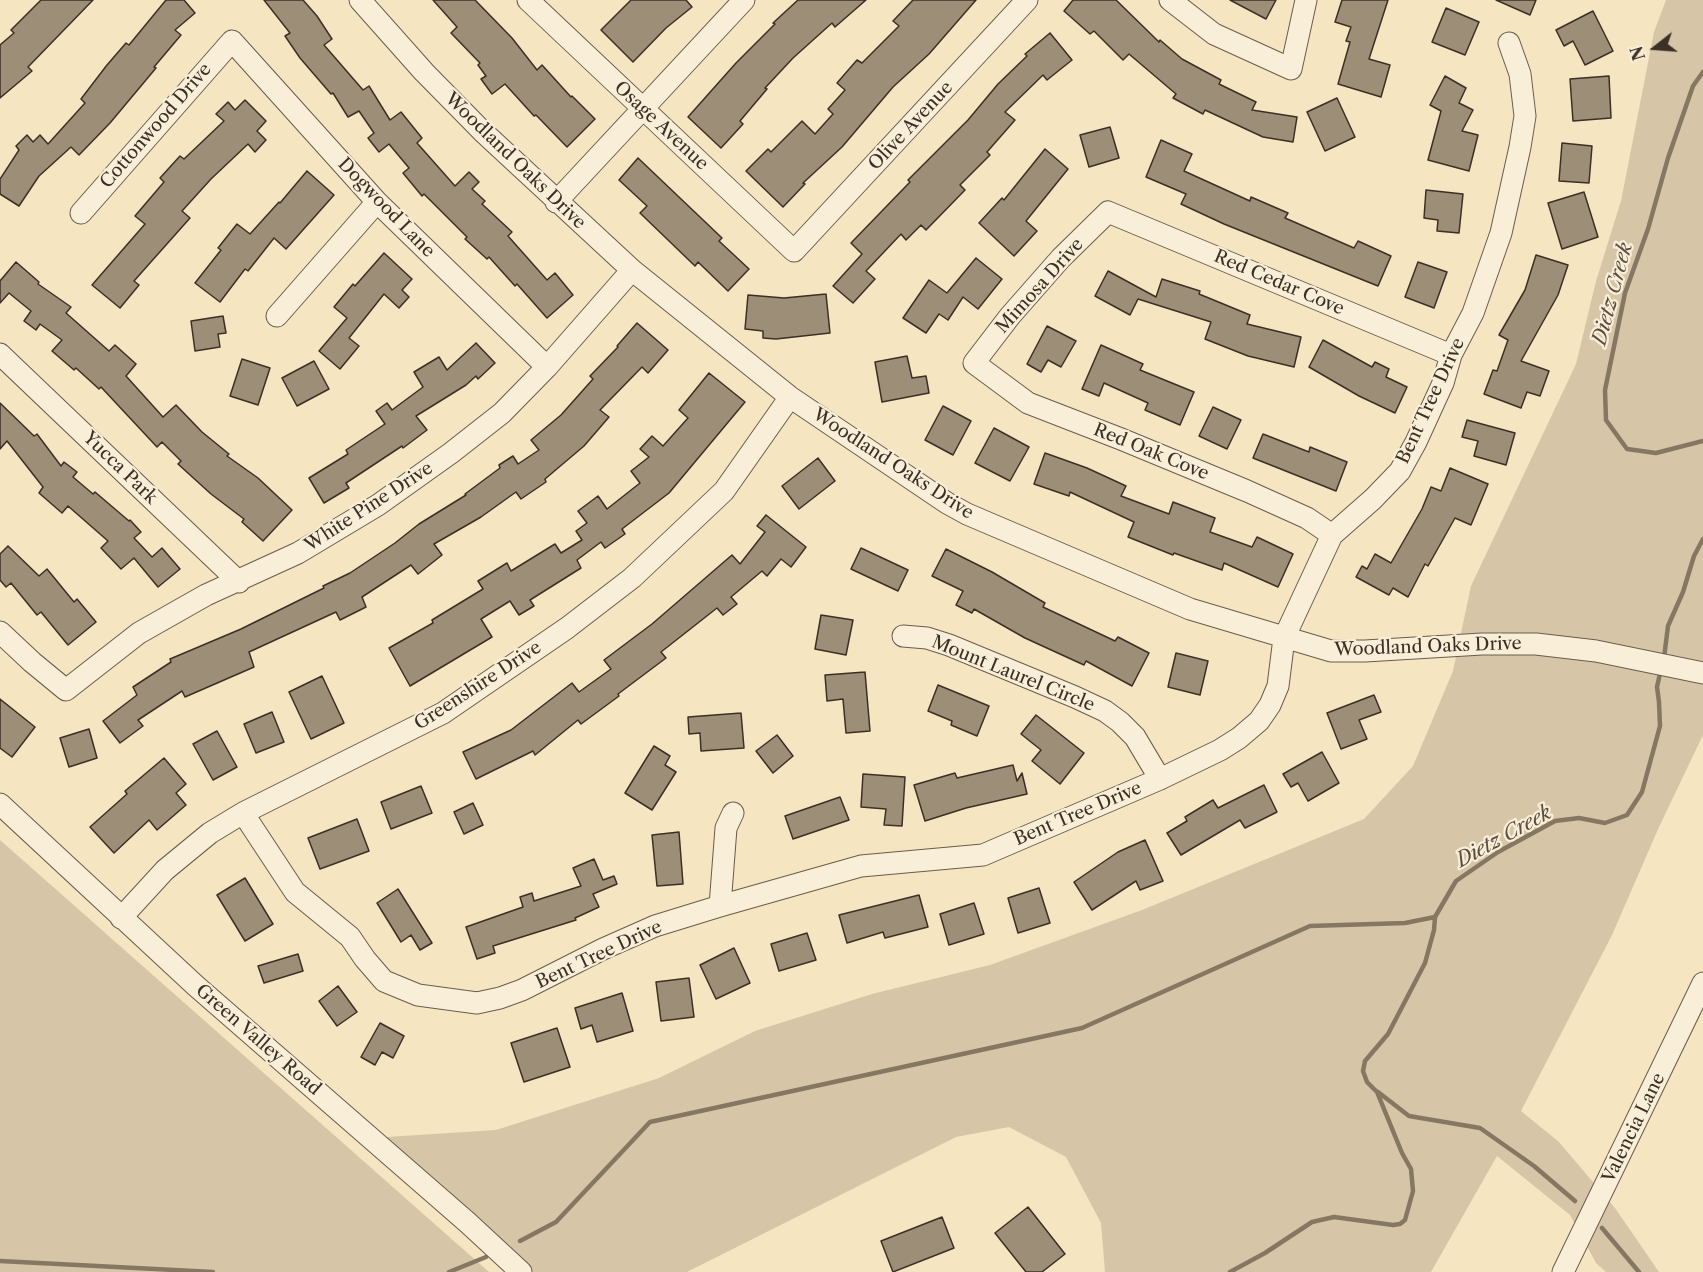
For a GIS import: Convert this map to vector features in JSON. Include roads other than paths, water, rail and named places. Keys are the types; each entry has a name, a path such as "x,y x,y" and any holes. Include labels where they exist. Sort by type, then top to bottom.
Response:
{"street":[{"name":"Woodland Oaks Drive","path":"360,0 424,72 482,131 632,270 790,397 947,503 967,514 1190,609 1331,651 1482,644 1536,644 1606,653 1703,673"},
{"name":"Osage Avenue","path":"528,0 794,251"},
{"path":"556,202 744,0"},
{"name":"Olive Avenue","path":"794,251 1027,0"},
{"path":"1170,0 1214,34 1291,69 1306,0"},
{"name":"Dogwood Lane","path":"232,41 377,202 547,367"},
{"name":"Cottonwood Drive","path":"81,213 232,41"},
{"name":"Bent Tree Drive","path":"243,813 295,892 350,937 384,981 418,995 477,1003 522,990 603,949 645,931 720,906 861,866 983,855 1160,779 1220,750 1259,721 1270,705 1278,686 1284,638 1332,535 1373,499 1400,471 1443,383 1450,355 1473,313 1501,233 1521,147 1525,116 1524,92 1509,43"},
{"path":"277,316 377,202"},
{"name":"Red Cedar Cove","path":"1108,212 1450,355"},
{"name":"Mimosa Drive","path":"974,363 1010,316 1108,212"},
{"name":"White Pine Drive","path":"0,632 66,690 140,633 206,595 239,582 298,553 378,505 451,453 502,413 547,367 632,270"},
{"name":"Yucca Park","path":"0,354 239,582"},
{"name":"Red Oak Cove","path":"974,363 1028,403 1247,491 1307,518 1332,535"},
{"name":"Greenshire Drive","path":"122,918 165,870 210,833 243,813 443,713 567,628 632,578 724,491 790,397"},
{"name":"Mount Laurel Circle","path":"903,636 927,638 949,645 1105,711 1135,737 1160,779"},
{"name":"Green Valley Road","path":"0,804 196,986 467,1222 521,1272"},
{"path":"720,906 726,828 733,813"},
{"name":"Valencia Lane","path":"1563,1272 1700,996"}],"waterway":[{"name":"Dietz Creek","path":"1703,72 1693,86 1668,158 1648,229 1625,293 1605,390 1606,420 1627,449 1656,453 1703,441"},
{"name":"Dietz Creek","path":"1664,658 1668,626 1683,592 1694,556 1703,539"},
{"name":"Dietz Creek","path":"1230,1272 1265,1253 1312,1222 1334,1217 1393,1225 1405,1220 1413,1191 1411,1169 1377,1092 1367,1082 1363,1071 1365,1061 1388,1034 1425,963 1435,917 1456,881 1498,852 1555,821 1579,818 1605,823 1627,815 1642,792 1660,726 1657,687 1661,669"},
{"path":"520,1241 556,1222 650,1122 1082,1028 1310,926 1405,923 1435,917"},
{"path":"1378,1092 1409,1116 1480,1128 1534,1166 1575,1201"},
{"path":"1602,1228 1639,1272"},
{"path":"449,1272 486,1257"},
{"path":"0,1261 213,1272"}]}
